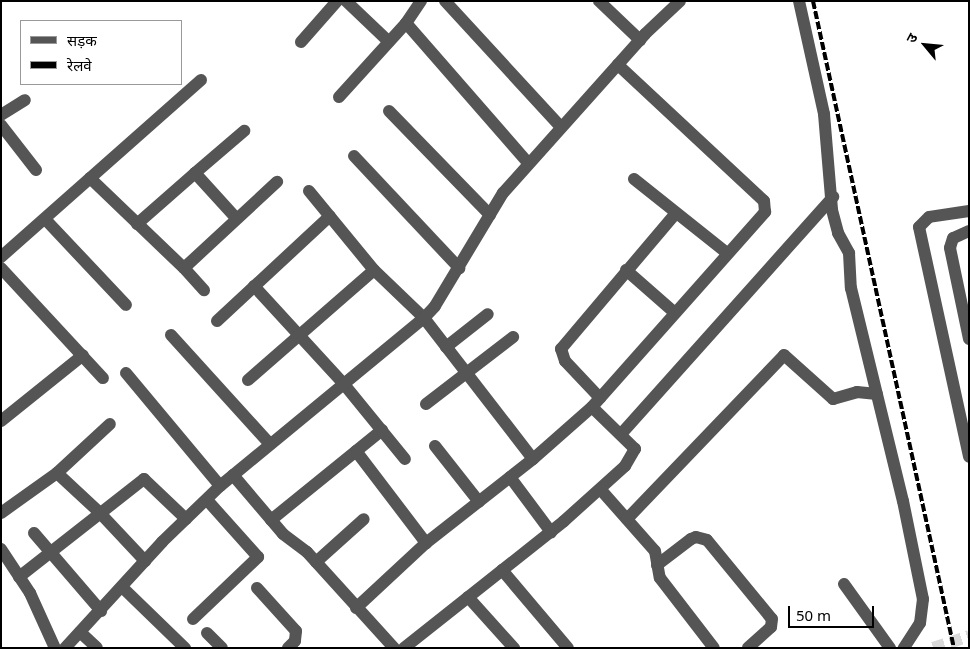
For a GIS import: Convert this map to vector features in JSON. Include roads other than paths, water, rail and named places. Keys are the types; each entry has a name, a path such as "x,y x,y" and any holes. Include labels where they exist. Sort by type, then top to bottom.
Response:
{"street":[{"path":"301,42 337,1"},
{"path":"346,1 389,42"},
{"path":"445,1 561,127"},
{"path":"599,1 640,40"},
{"path":"65,648 146,560 220,486 424,318 459,268 503,193 640,40 680,1"},
{"path":"798,1 822,106 833,197 832,210 838,233 849,252 851,288 923,599 920,623 904,648"},
{"path":"339,97 406,23 417,3"},
{"path":"406,23 528,163"},
{"path":"356,608 426,543 533,459 596,403 674,312 761,218 767,207 764,202 618,65"},
{"path":"1,257 202,80"},
{"path":"1,115 25,100"},
{"path":"389,111 490,215"},
{"path":"1,125 36,170"},
{"path":"137,224 244,131"},
{"path":"354,156 459,268"},
{"path":"196,173 236,218"},
{"path":"90,178 184,268 204,290"},
{"path":"634,179 727,253"},
{"path":"184,268 277,182"},
{"path":"309,191 374,270 424,318 533,459"},
{"path":"622,433 833,197"},
{"path":"969,211 929,217 919,227 969,458"},
{"path":"404,648 601,490 624,466 635,449 596,403 565,361 561,349 676,213"},
{"path":"217,322 330,216"},
{"path":"45,219 126,305"},
{"path":"969,231 953,238 950,248 966,314 969,339"},
{"path":"1,268 103,378"},
{"path":"248,380 374,270"},
{"path":"626,270 674,312"},
{"path":"254,286 343,383 405,459"},
{"path":"446,348 488,314"},
{"path":"171,335 270,444"},
{"path":"426,404 464,372 513,337"},
{"path":"1,422 83,355"},
{"path":"627,520 784,355 833,399 858,392 877,394"},
{"path":"126,373 220,486"},
{"path":"1,513 57,473 110,424"},
{"path":"271,520 382,430"},
{"path":"435,446 479,502"},
{"path":"356,451 426,543"},
{"path":"57,473 100,512 146,560"},
{"path":"233,475 271,520 316,562 394,648"},
{"path":"510,477 551,532"},
{"path":"20,577 144,479 186,519"},
{"path":"601,490 655,551 660,578 714,648"},
{"path":"193,619 258,557 207,500"},
{"path":"316,562 364,518"},
{"path":"34,533 48,554 101,611"},
{"path":"657,565 691,539 696,537 707,540 772,619 771,627 748,648"},
{"path":"1,549 20,577 54,648"},
{"path":"502,570 568,648"},
{"path":"844,584 890,648"},
{"path":"122,587 185,648"},
{"path":"257,588 296,631 295,641 288,648"},
{"path":"468,597 514,648"},
{"path":"80,632 97,648"},
{"path":"207,633 222,648"}],"tunnel":[{"path":"933,648 969,636"}],"railway":[{"path":"813,1 954,648"}]}
